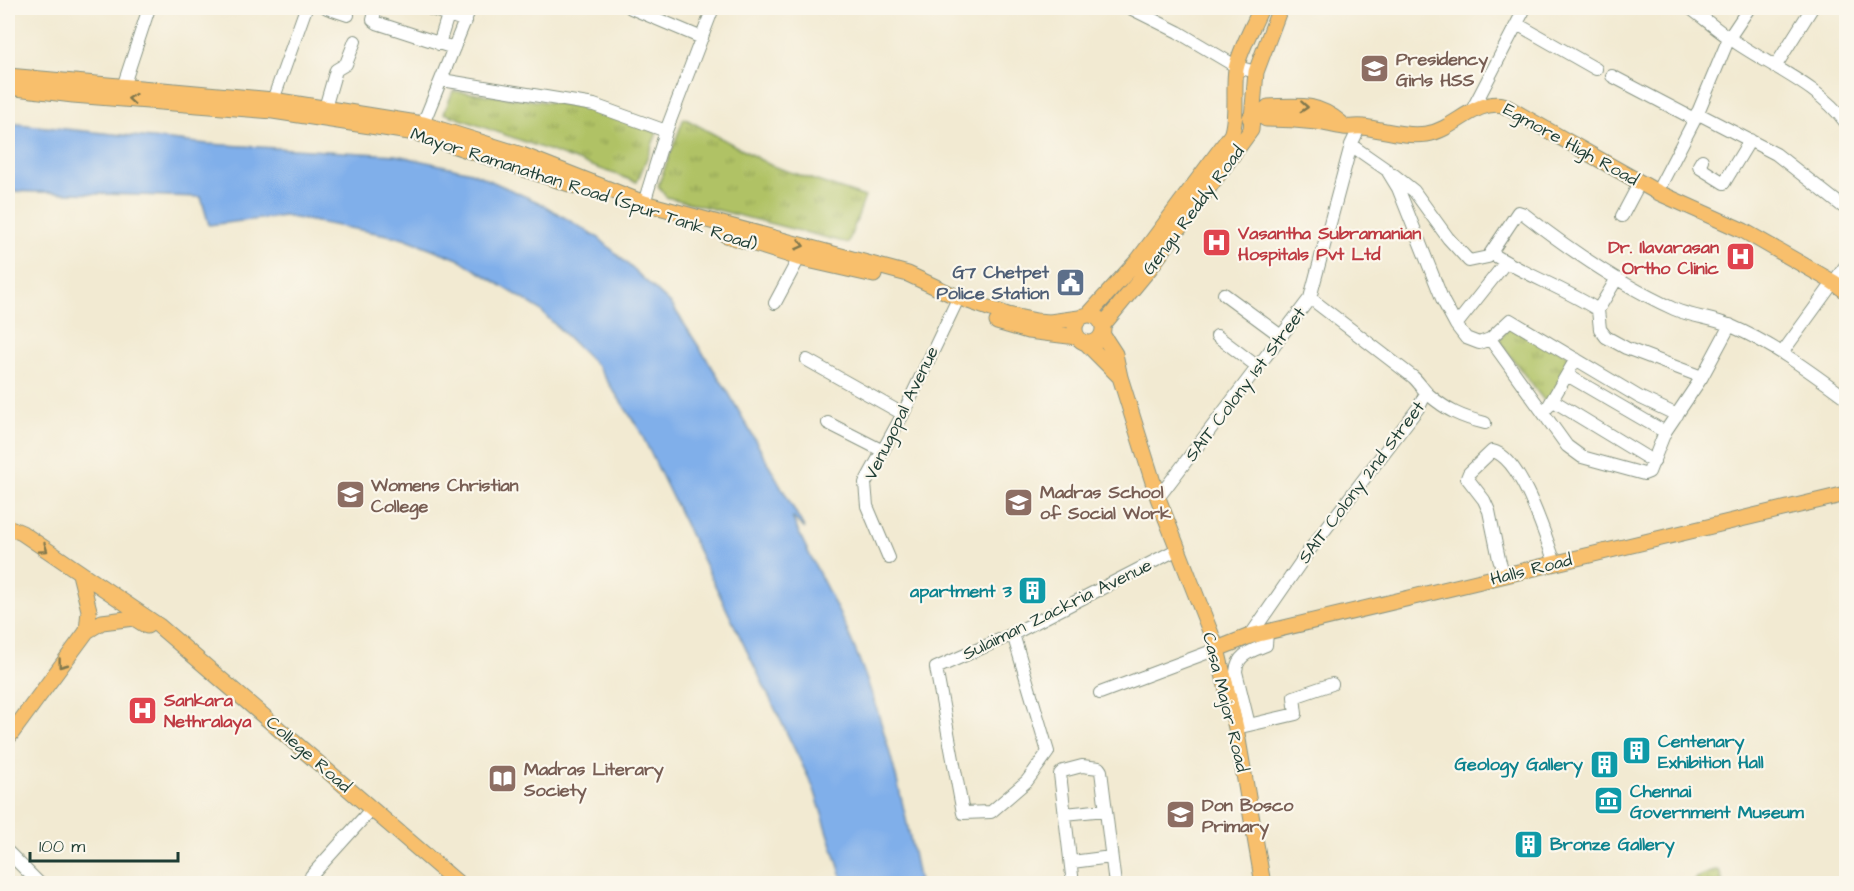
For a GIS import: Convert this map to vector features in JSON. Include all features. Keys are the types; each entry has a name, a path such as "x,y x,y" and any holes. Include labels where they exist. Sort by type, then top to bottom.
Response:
{"main road":[{"name":"Gengu Reddy Road","path":"1084,316 1138,260 1231,135 1237,67 1261,8"},
{"path":"1257,116 1256,72 1280,8"},
{"name":"Mayor Ramanathan Road (Spur Tank Road)","path":"8,76 273,105 420,129 799,258 909,283 1017,328 1081,340"},
{"name":"Mayor Ramanathan Road (Spur Tank Road)","path":"8,87 73,95 325,108 522,155 644,203 908,274 957,297 1008,315 1050,322 1084,316"},
{"name":"Egmore High Road","path":"1352,127 1408,136 1430,134 1450,127 1471,112 1487,105 1495,103 1503,105 1657,192 1744,231 1846,291"},
{"path":"1233,120 1257,116 1268,107 1311,106 1352,127"},
{"name":"Gengu Reddy Road","path":"1102,329 1245,141 1257,116"},
{"path":"1081,340 1093,342 1102,329 1098,317 1084,316 1074,326 1081,340 1120,377"},
{"name":"Casa Major Road","path":"1102,329 1115,354 1158,498 1215,644 1243,726 1263,884"},
{"name":"Halls Road","path":"1215,644 1846,494"},
{"name":"College Road","path":"8,526 22,533 159,626 459,884"},
{"path":"8,738 87,631 89,610 80,574"},
{"name":"College Road","path":"87,631 102,622 134,618 154,631 447,884"},
{"path":"1222,670 1234,647 1247,637"}],"street":[{"path":"123,87 149,8"},
{"path":"273,105 306,8"},
{"path":"327,8 348,15"},
{"path":"376,8 373,20 377,23 454,48"},
{"path":"428,8 466,21"},
{"path":"420,129 470,8"},
{"path":"631,8 702,38"},
{"path":"644,203 666,131 713,8"},
{"path":"1130,8 1178,32 1237,67 1256,72"},
{"path":"1471,112 1525,8"},
{"path":"1690,8 1729,38 1813,92 1837,110 1846,123"},
{"path":"1657,192 1696,116 1729,38 1749,8"},
{"path":"1775,67 1812,8"},
{"path":"439,44 448,15"},
{"path":"1517,24 1596,69"},
{"path":"325,108 336,70 346,64 355,41"},
{"path":"1612,76 1776,154 1846,209"},
{"path":"442,80 594,105 666,131"},
{"name":"SAIT Colony 1st Street","path":"1158,498 1310,298 1351,145 1352,127"},
{"path":"1702,160 1700,168 1724,183 1750,140"},
{"path":"1351,145 1414,191 1448,238 1469,261 1488,257 1518,212 1524,214 1568,248 1616,280 1676,310 1730,325 1782,353 1846,398"},
{"path":"1387,170 1398,188 1443,301 1466,338 1479,343 1490,339 1510,320 1639,397 1677,415"},
{"path":"1622,216 1640,182"},
{"path":"1491,253 1578,297 1598,310"},
{"path":"775,303 799,258"},
{"path":"1456,325 1506,262"},
{"path":"1782,353 1846,265"},
{"path":"1616,280 1598,310 1600,329 1606,337 1626,348 1702,377"},
{"path":"1224,294 1281,336"},
{"name":"SAIT Colony 2nd Street","path":"1247,637 1308,552 1419,407 1426,393 1413,377 1310,298"},
{"name":"Venugopal Avenue","path":"889,558 867,506 865,483 903,414 955,304"},
{"path":"1490,339 1566,446 1582,457 1644,474 1649,471 1665,432 1702,377 1730,325"},
{"path":"1217,336 1257,367"},
{"path":"1544,414 1576,359"},
{"path":"807,360 903,414"},
{"path":"1567,375 1665,432"},
{"path":"1426,393 1459,416 1485,423"},
{"path":"1552,400 1654,462"},
{"path":"828,423 883,450"},
{"path":"1504,576 1498,559 1489,511 1484,500 1467,478 1469,473 1494,450 1516,473 1534,502 1555,563"},
{"name":"Sulaiman Zackria Avenue","path":"1013,634 1048,752 1027,781 991,812 963,813 936,668 1013,634 1178,549"},
{"path":"1267,632 1266,645 1242,655 1237,665 1243,726 1296,714 1294,697 1332,684"},
{"path":"1100,693 1215,644"},
{"path":"1073,884 1060,774 1082,766 1099,768 1115,884"},
{"path":"1065,814 1105,810"},
{"path":"311,876 367,814"},
{"path":"8,852 40,884"},
{"path":"1072,862 1111,857"}],"green space":[{"path":"453,91 599,108 657,133 637,182 444,113"},
{"path":"684,118 772,166 865,197 848,243 666,197 658,186"},
{"path":"1512,321 1575,360 1548,406 1499,341"},
{"path":"1715,870 1719,871 1723,883 1692,883 1697,878"}],"water":[{"path":"8,123 208,144 396,155 471,172 540,203 599,238 672,305 728,392 805,529 792,517 846,628 870,690 890,754 919,883 844,883 814,789 639,429 598,367 538,308 458,259 404,238 284,216 209,225 201,197 8,191"}],"place":[{"name":"Presidency Girls HSS","path":"1375,69"},
{"name":"Vasantha Subramanian Hospitals Pvt Ltd","path":"1217,243"},
{"name":"Dr. Ilavarasan Ortho Clinic","path":"1740,257"},
{"name":"G7 Chetpet Police Station","path":"1070,282"},
{"name":"Womens Christian College","path":"350,495"},
{"name":"Madras School of Social Work","path":"1019,502"},
{"name":"apartment 3","path":"1033,591"},
{"name":"Sankara Nethralaya","path":"143,710"},
{"name":"Centenary Exhibition Hall","path":"1637,751"},
{"name":"Geology Gallery","path":"1604,764"},
{"name":"Madras Literary Society","path":"503,779"},
{"name":"Chennai Government Museum","path":"1609,801"},
{"name":"Don Bosco Primary","path":"1181,815"},
{"name":"Bronze Gallery","path":"1529,844"}]}
